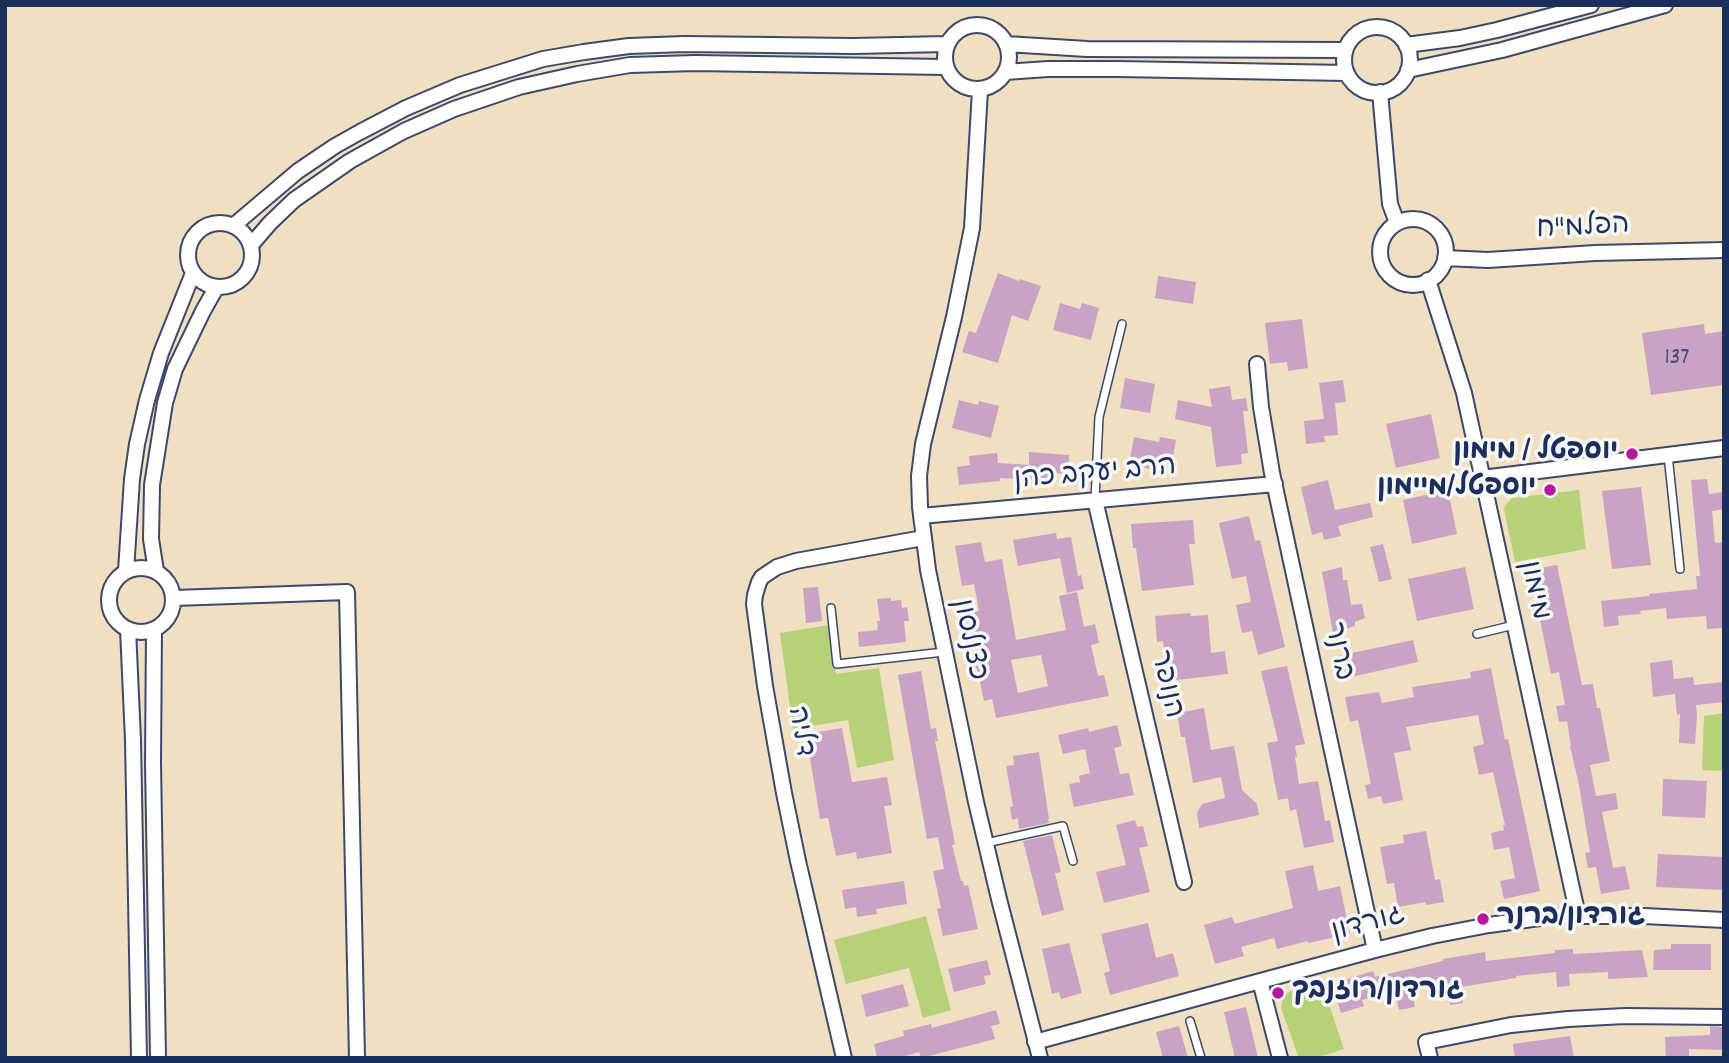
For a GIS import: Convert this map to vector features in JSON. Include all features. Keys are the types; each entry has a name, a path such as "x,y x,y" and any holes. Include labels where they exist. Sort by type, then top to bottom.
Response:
{"street":[{"path":"1406,45 1497,30 1591,5"},
{"path":"1408,70 1502,50 1665,5"},
{"path":"985,26 997,32 1006,44 1009,60 1005,72 992,86 980,90 962,86 951,78 945,67 944,54 947,44 961,29 985,26"},
{"path":"1373,27 1385,28 1397,34 1406,45 1409,56 1408,70 1398,85 1380,92 1367,91 1352,81 1347,73 1344,63 1345,50 1361,31 1373,27"},
{"path":"233,226 298,171 360,132 406,108 460,85 543,60 629,46 947,44"},
{"path":"1006,44 1087,49 1345,50"},
{"path":"251,245 294,200 350,161 404,131 454,109 519,87 630,65 695,63 945,67"},
{"path":"1005,72 1117,69 1347,73"},
{"name":"כצנלסון","path":"980,90 972,229 923,444 919,476 920,516 928,570 986,843 1040,1058"},
{"path":"1380,92 1390,204 1396,223"},
{"path":"1403,220 1422,220 1438,231 1444,242 1445,258 1438,272 1428,280 1416,284 1403,283 1392,277 1384,267 1380,255 1381,242 1387,231 1396,223 1403,220"},
{"path":"222,223 233,226 244,234 251,245 252,258 245,276 235,284 223,288 205,284 189,265 191,241 199,231 210,225 222,223"},
{"name":"הפלמ\"ח","path":"1445,258 1488,260 1595,253 1724,250"},
{"path":"126,571 137,444 161,353 193,273"},
{"name":"מימון","path":"1428,280 1464,393 1578,916"},
{"path":"156,571 151,539 152,485 165,403 175,369 216,288"},
{"name":"ברנר","path":"1258,364 1261,407 1275,484 1374,950"},
{"path":"1482,478 1724,448"},
{"name":"הרב יעקב כהן","path":"920,516 1275,484"},
{"name":"הנופר","path":"1096,500 1184,881"},
{"name":"דליה","path":"845,1058 798,861 777,758 765,687 755,596 762,577 777,566 923,538"},
{"path":"144,568 156,571 170,584 174,598 170,615 162,625 145,632 128,629 113,616 109,603 110,590 126,571 144,568"},
{"path":"174,598 347,592 357,1058"},
{"path":"128,629 139,1058"},
{"path":"154,629 153,763 158,1058"},
{"name":"גורדון","path":"1035,1042 1374,950 1479,926 1578,916 1724,920"},
{"path":"1260,981 1280,1058"},
{"path":"1430,1058 1426,1042 1511,1025 1568,1018 1724,1017"}],"lane":[{"path":"1096,500 1099,417 1122,324"},
{"path":"1668,455 1680,569"},
{"path":"831,608 837,664 945,652"},
{"path":"1477,634 1514,625"},
{"path":"986,843 1063,826 1073,861"},
{"path":"1190,1021 1201,1058"}],"green space":[{"path":"1579,490 1586,549 1515,562 1504,509 1507,503 1512,498"},
{"path":"829,625 836,674 879,668 894,760 857,768 848,720 793,729 780,633"},
{"path":"1724,713 1724,771 1702,770 1704,716"},
{"path":"926,916 951,1010 923,1018 909,968 846,984 834,940"},
{"path":"1321,980 1344,1049 1315,1058 1299,1058 1281,1008 1282,1002 1286,994 1294,989"}],"building":[{"path":"998,273 1041,286 1028,321 1012,315 998,363 962,352 969,331 976,333"},
{"path":"1158,276 1196,282 1193,304 1155,298"},
{"path":"1060,303 1080,309 1082,303 1099,308 1091,340 1053,330"},
{"path":"1302,319 1308,368 1288,371 1287,362 1270,364 1265,323"},
{"path":"1704,324 1705,334 1724,331 1724,385 1651,395 1642,333"},
{"path":"1125,378 1155,384 1150,413 1120,408"},
{"path":"1343,380 1346,402 1335,403 1338,435 1324,436 1325,442 1306,444 1304,421 1324,419 1319,383"},
{"path":"1230,386 1232,400 1246,398 1248,411 1243,411 1248,453 1241,454 1242,464 1216,467 1211,427 1175,419 1178,400 1212,407 1209,389"},
{"path":"959,400 978,405 979,401 999,406 991,438 952,428"},
{"path":"1431,414 1440,458 1396,468 1386,424"},
{"path":"1134,437 1159,442 1160,437 1176,440 1172,462 1157,459 1154,470 1129,464"},
{"path":"1029,452 1069,455 1068,474 1054,473 1053,481 1000,478 1000,481 959,485 957,467 970,465 969,456 997,453 998,463 1029,465"},
{"path":"1707,479 1709,494 1724,492 1724,509 1712,511 1715,543 1724,542 1724,628 1707,629 1706,616 1667,619 1666,608 1618,616 1619,625 1604,627 1601,601 1697,589 1696,576 1700,576 1691,480"},
{"path":"1328,480 1335,510 1370,503 1373,517 1338,526 1341,536 1324,540 1322,532 1312,535 1301,487"},
{"path":"1641,487 1651,565 1612,569 1602,491"},
{"path":"1448,490 1457,534 1412,544 1403,500"},
{"path":"1249,516 1255,541 1260,540 1285,647 1258,655 1252,631 1242,633 1236,605 1251,602 1246,576 1232,579 1219,523"},
{"path":"1193,520 1195,544 1189,544 1194,585 1142,591 1131,524"},
{"path":"1056,533 1057,539 1071,537 1078,576 1081,575 1084,589 1067,593 1060,558 1018,566 1013,540"},
{"path":"981,542 985,562 1002,559 1016,640 1066,630 1059,596 1077,592 1084,627 1095,624 1099,643 1091,645 1098,676 1104,675 1109,696 996,718 992,699 984,701 977,668 974,668 970,650 978,648 971,612 979,611 974,584 962,586 955,546","holes":["1041,655 1048,686 1018,693 1011,660"]},
{"path":"1383,544 1392,579 1379,582 1370,547"},
{"path":"1557,565 1582,685 1593,684 1610,761 1590,765 1596,796 1616,793 1618,809 1602,812 1613,868 1625,866 1630,889 1601,894 1596,867 1588,868 1585,853 1590,852 1567,721 1559,722 1556,706 1565,705 1559,672 1551,674 1530,570"},
{"path":"1342,567 1351,605 1362,604 1365,618 1355,622 1355,626 1333,633 1322,572"},
{"path":"1465,567 1474,609 1417,621 1408,579"},
{"path":"818,587 822,621 806,623 803,588"},
{"path":"891,598 891,601 901,600 902,608 907,607 909,621 904,621 906,642 859,647 858,632 878,630 877,621 880,621 877,599"},
{"path":"1190,613 1191,616 1208,615 1211,653 1225,651 1228,674 1168,681 1163,641 1157,642 1155,616"},
{"path":"1413,640 1418,662 1342,679 1338,656"},
{"path":"1672,660 1674,679 1693,677 1694,685 1724,682 1724,702 1696,705 1695,744 1679,743 1680,714 1677,715 1675,694 1653,697 1650,663"},
{"path":"1287,666 1305,744 1295,746 1299,784 1318,781 1325,821 1330,820 1334,842 1304,848 1296,809 1290,811 1288,798 1278,800 1267,743 1278,741 1261,671"},
{"path":"1491,668 1540,891 1504,899 1500,881 1515,878 1509,847 1494,850 1491,833 1504,830 1505,825 1493,772 1479,775 1473,747 1484,744 1478,715 1406,727 1411,750 1394,753 1403,800 1383,804 1381,796 1368,799 1365,785 1371,784 1358,720 1350,722 1345,697 1379,692 1382,703 1414,697 1412,687 1471,678 1470,672"},
{"path":"921,671 931,729 936,728 938,741 935,741 955,844 952,845 961,881 964,886 968,885 978,929 943,936 937,909 941,908 933,871 944,869 938,837 927,839 898,675"},
{"path":"1204,708 1211,750 1234,746 1242,790 1257,804 1259,815 1199,828 1197,813 1202,804 1225,798 1221,777 1193,783 1185,737 1181,737 1177,713"},
{"path":"1117,725 1122,746 1114,748 1120,774 1129,773 1134,795 1074,807 1069,784 1080,782 1079,776 1090,773 1085,749 1063,754 1058,735 1088,728 1089,732"},
{"path":"842,728 852,782 887,777 892,805 884,806 892,853 857,859 856,852 836,856 828,818 820,819 806,734"},
{"path":"1039,752 1049,823 1019,829 1018,818 1012,820 1010,807 1013,806 1006,766 1014,765 1013,756"},
{"path":"1663,779 1707,781 1705,818 1662,816"},
{"path":"1135,820 1137,827 1143,826 1148,846 1139,848 1150,892 1104,903 1096,872 1126,865 1116,825"},
{"path":"1426,831 1435,880 1440,879 1444,902 1398,907 1394,883 1387,884 1380,847 1404,843 1403,835"},
{"path":"1052,835 1061,872 1055,873 1064,910 1042,916 1023,841"},
{"path":"1658,854 1724,857 1724,890 1656,887"},
{"path":"1313,865 1318,891 1340,886 1350,934 1277,949 1274,938 1241,947 1244,956 1215,964 1204,925 1232,917 1235,924 1293,908 1285,871"},
{"path":"904,881 907,904 876,909 877,914 857,917 856,907 845,909 842,890"},
{"path":"1148,923 1156,958 1173,953 1179,976 1110,995 1104,973 1110,971 1101,934"},
{"path":"1069,943 1082,993 1061,999 1059,992 1052,994 1042,949"},
{"path":"1671,944 1711,944 1711,970 1653,970 1654,950 1671,949"},
{"path":"1573,949 1573,954 1642,950 1648,977 1608,979 1608,972 1569,974 1570,986 1557,987 1556,972 1516,976 1461,987 1463,1003 1450,1005 1447,981 1411,989 1415,1007 1399,1010 1395,990 1362,1000 1364,1006 1341,1013 1332,984 1373,971 1375,977 1443,959 1485,952 1486,961"},
{"path":"987,960 991,975 984,976 986,984 954,992 948,969"},
{"path":"903,984 909,1006 866,1017 861,995"},
{"path":"1246,1007 1258,1058 1235,1058 1224,1012"},
{"path":"996,1010 1000,1024 991,1026 995,1039 921,1058 919,1052 899,1058 877,1058 874,1044 904,1036 903,1031 931,1024 932,1028"},
{"path":"1179,1026 1188,1058 1163,1058 1156,1032"},
{"path":"1710,1026 1724,1027 1724,1050 1689,1049 1689,1058 1666,1058 1665,1037 1710,1035"},
{"path":"1570,1036 1574,1058 1515,1058 1513,1044"}],"place":[{"name":"יוספטל / מימון","path":"1632,454"},
{"name":"יוספטל/מיימון","path":"1550,490"},
{"name":"גורדון/ברנר","path":"1483,919"},
{"name":"גורדון/רוזנבך","path":"1278,993"}]}
